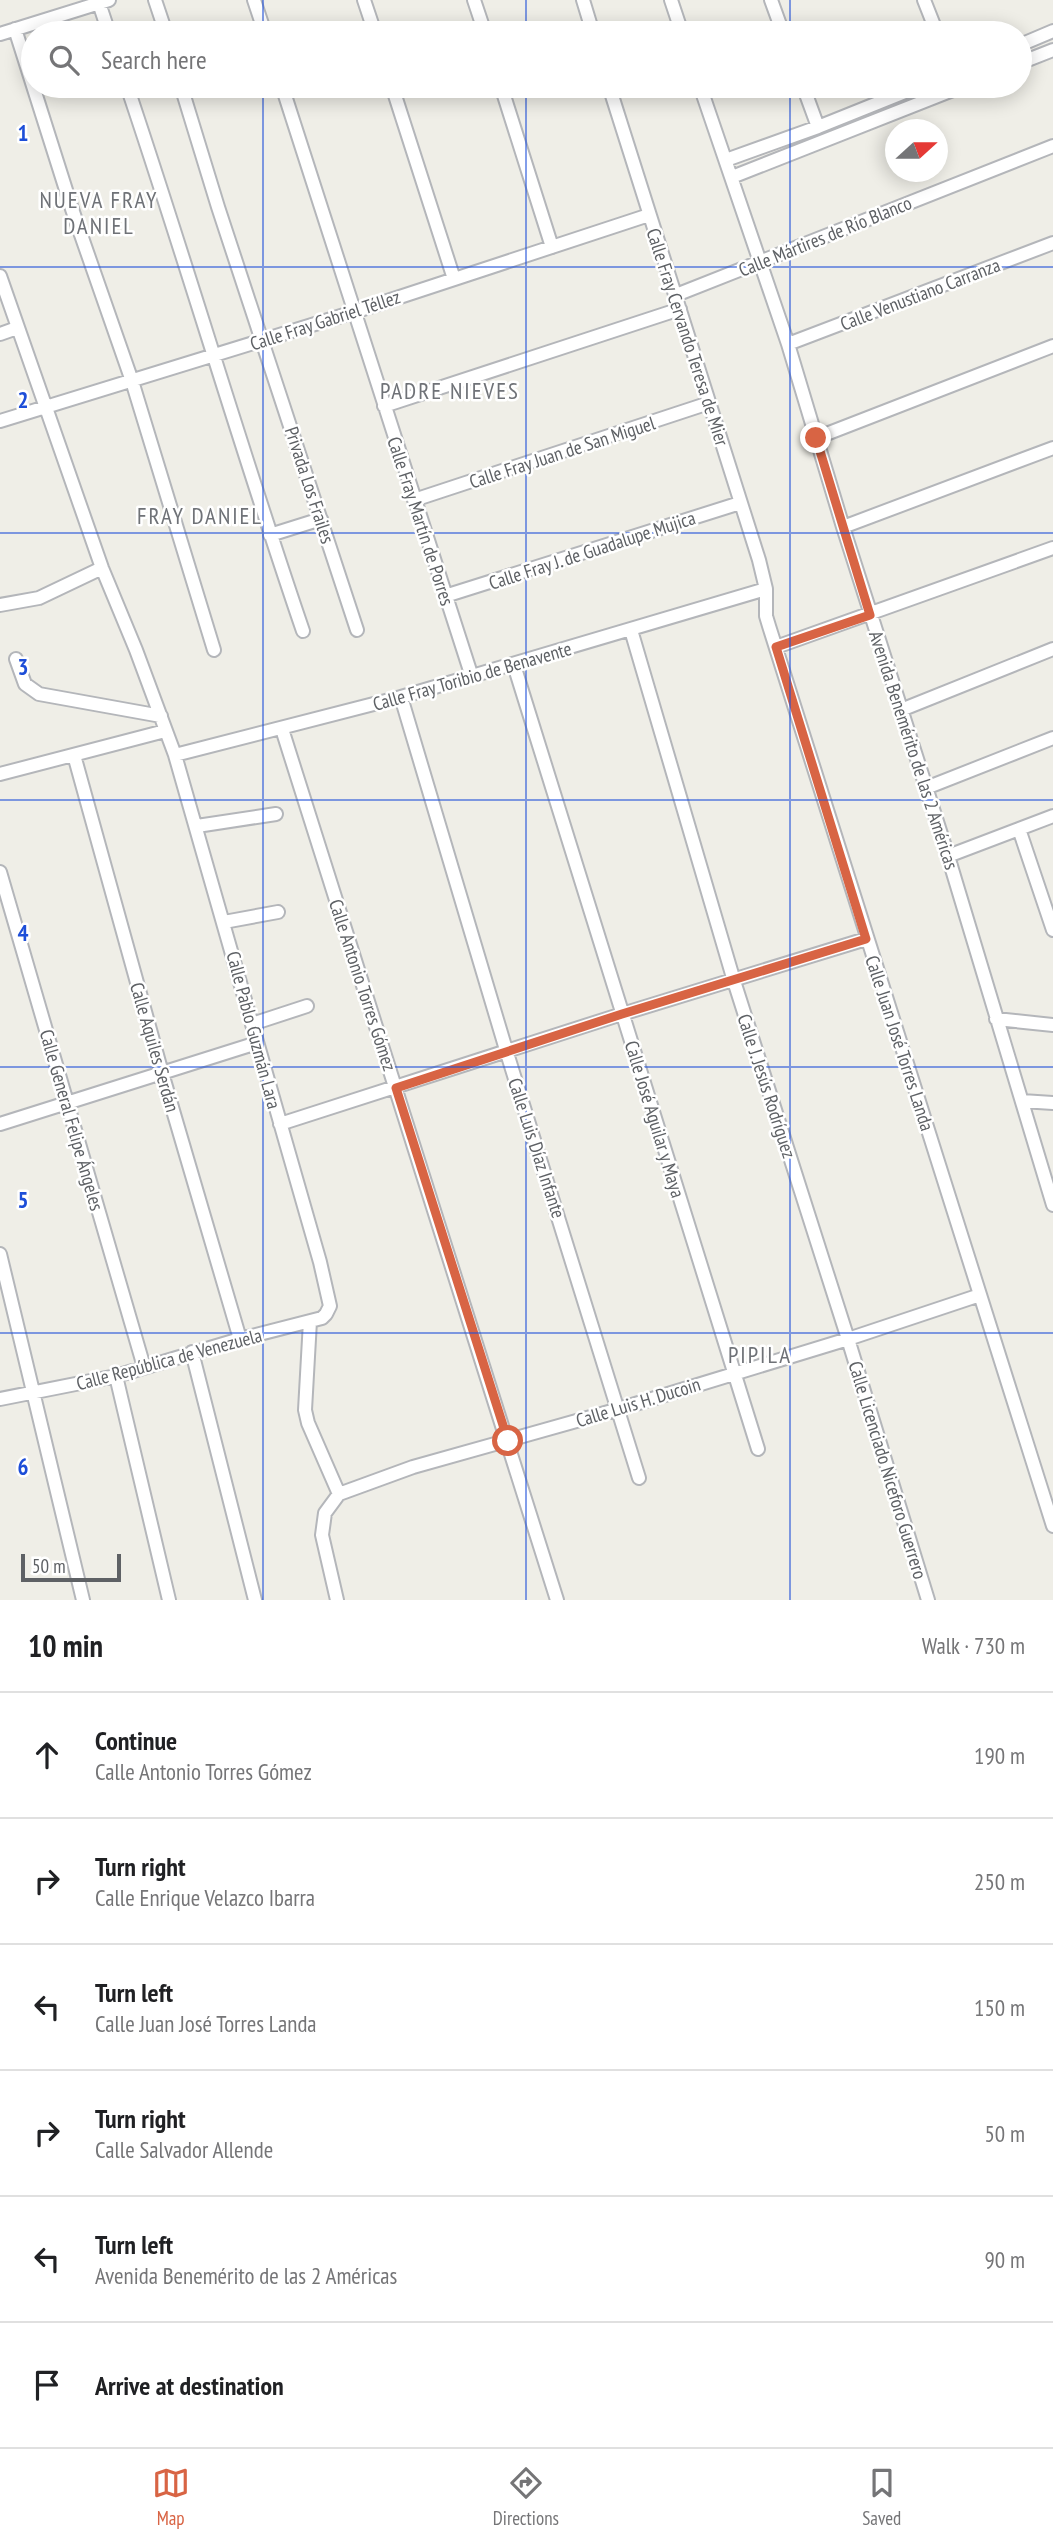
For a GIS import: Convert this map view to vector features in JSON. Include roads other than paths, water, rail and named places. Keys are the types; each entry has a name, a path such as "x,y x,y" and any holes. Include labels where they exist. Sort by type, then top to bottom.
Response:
{"street":[{"path":"155,0 162,21"},
{"path":"254,0 261,21"},
{"path":"364,0 371,21"},
{"path":"474,0 481,21"},
{"path":"583,0 589,21"},
{"path":"671,0 678,21"},
{"path":"771,0 779,21"},
{"path":"925,0 933,21"},
{"path":"41,21 104,2 107,21"},
{"path":"0,34 21,27"},
{"path":"15,29 21,48"},
{"path":"1032,40 1053,32"},
{"path":"1032,58 1053,50"},
{"path":"37,98 132,381 214,650"},
{"path":"131,98 303,631"},
{"name":"Privada Los Frailes","path":"185,98 357,630"},
{"name":"Calle Fray Martín de Porres","path":"286,98 472,677"},
{"path":"396,98 454,279"},
{"path":"505,98 552,247"},
{"name":"Calle Fray Cervando Teresa de Mier","path":"613,98 766,589"},
{"name":"Avenida Benemérito de las 2 Américas","path":"704,98 788,344 870,615 948,856 1021,1101 1048,1174 1053,1205"},
{"path":"807,98 818,127"},
{"path":"726,160 890,98"},
{"path":"732,177 932,98"},
{"name":"Calle Mártires de Río Blanco","path":"676,295 1053,146"},
{"name":"Calle Fray Gabriel Téllez","path":"0,421 354,312 649,215"},
{"name":"Calle Venustiano Carranza","path":"788,344 1053,243"},
{"path":"0,276 102,568 165,731 0,774"},
{"path":"384,406 680,309"},
{"path":"0,334 17,328"},
{"path":"816,438 1053,346"},
{"name":"Calle Fray Juan de San Miguel","path":"414,500 709,403"},
{"path":"843,527 1053,448"},
{"name":"Calle Fray J. de Guadalupe Mujica","path":"445,596 740,503"},
{"path":"270,535 321,519"},
{"path":"776,647 1053,548"},
{"path":"0,605 39,598 102,568"},
{"name":"Calle Fray Toribio de Benavente","path":"175,755 401,697 766,589"},
{"name":"Calle Juan José Torres Landa","path":"766,589 766,616 1053,1526"},
{"name":"Calle J. Jesús Rodríguez","path":"631,630 734,981 848,1339"},
{"path":"901,710 1053,649"},
{"path":"16,659 25,684 39,694 161,716"},
{"name":"Calle José Aguilar y Maya","path":"514,665 758,1450"},
{"name":"Calle Luis Díaz Infante","path":"401,697 507,1053 639,1478"},
{"name":"Calle Antonio Torres Gómez","path":"282,729 557,1600"},
{"name":"Calle Pablo Guzmán Lara","path":"165,731 197,826 320,1262 330,1306"},
{"path":"926,788 1053,738"},
{"name":"Calle Aquiles Serdán","path":"74,755 162,1073 240,1339"},
{"path":"197,826 276,814"},
{"path":"948,856 1053,816"},
{"path":"1019,828 1053,930"},
{"name":"Calle General Felipe Ángeles","path":"0,872 144,1367"},
{"path":"224,922 278,912"},
{"path":"280,1124 866,939"},
{"path":"252,1024 307,1006"},
{"path":"996,1019 1053,1025"},
{"path":"0,1124 257,1043"},
{"path":"1021,1101 1053,1103"},
{"path":"0,1254 83,1600"},
{"name":"Calle Luis H. Ducoin","path":"339,1494 413,1467 619,1409 848,1339 980,1295"},
{"name":"Calle República de Venezuela","path":"0,1399 116,1376 192,1352 310,1321 326,1314 330,1306"},
{"path":"310,1321 306,1410 308,1423 339,1494 325,1513 322,1535 337,1600"},
{"name":"Calle Licenciado Niceforo Guerrero","path":"848,1339 928,1600"},
{"path":"192,1352 254,1600"},
{"path":"116,1376 169,1600"}],"district":[{"name":"NUEVA FRAY DANIEL","path":"99,213"},
{"name":"PADRE NIEVES","path":"450,391"},
{"name":"FRAY DANIEL","path":"200,516"},
{"name":"PIPILA","path":"760,1355"}]}
